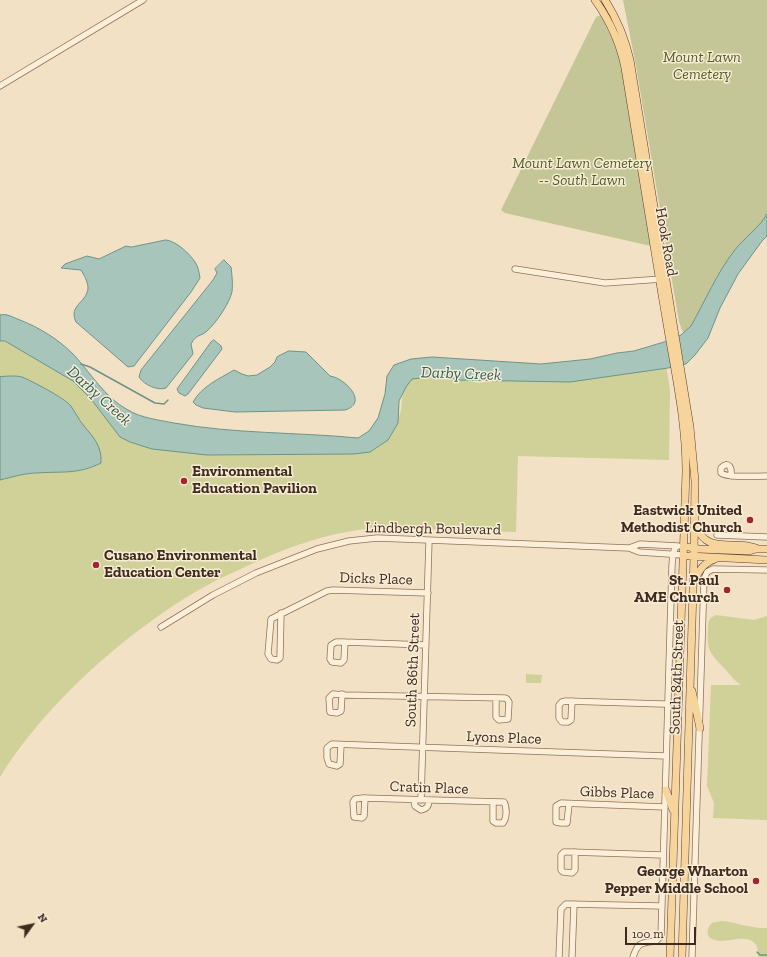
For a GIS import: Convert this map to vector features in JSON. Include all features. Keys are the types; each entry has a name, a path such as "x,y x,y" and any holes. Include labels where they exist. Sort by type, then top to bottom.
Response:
{"main road":[{"name":"Hook Road","path":"595,0 614,33 622,56 663,279"},
{"name":"Hook Road","path":"605,0 620,26 630,60 675,351"},
{"name":"South 84th Street","path":"675,351 693,456 694,481 694,556 682,957"},
{"name":"South 84th Street","path":"670,957 683,555 680,546 686,458 679,378"},
{"path":"694,520 699,533 707,542 756,548"},
{"name":"Lindbergh Boulevard","path":"680,546 749,551 756,548 767,549"},
{"name":"Lindbergh Boulevard","path":"683,555 767,560"},
{"path":"693,583 701,567 718,558"},
{"path":"690,680 700,728"},
{"path":"666,790 674,814"}],"street":[{"path":"0,86 143,0"},
{"path":"515,269 605,283 663,279"},
{"path":"731,476 767,476"},
{"path":"717,535 767,537"},
{"name":"Lindbergh Boulevard","path":"161,627 213,595 256,573 316,549 349,541 377,538 629,548 639,552 683,555"},
{"name":"South 86th Street","path":"421,800 429,541"},
{"name":"Lindbergh Boulevard","path":"629,548 640,544 680,546"},
{"name":"South 84th Street","path":"633,957 638,945 643,942 659,940 661,936 673,554 680,546"},
{"name":"South 84th Street","path":"692,957 704,579 709,570 767,570"},
{"name":"Dicks Place","path":"281,613 280,658 277,660 271,660 268,654 270,621 272,617 330,590 428,593"},
{"path":"345,642 426,645"},
{"path":"342,694 496,698"},
{"path":"572,701 668,704"},
{"name":"Lyons Place","path":"341,745 666,756"},
{"name":"Cratin Place","path":"365,798 493,802"},
{"path":"414,800 415,806 421,810 426,809 429,800"},
{"name":"Gibbs Place","path":"569,804 665,807"},
{"path":"575,852 663,855"},
{"path":"559,957 561,908 566,904 662,906"},
{"path":"572,957 574,904"}],"green space":[{"name":"Mount Lawn Cemetery","path":"623,0 767,0 767,226 688,346 679,322 636,66"},
{"name":"Mount Lawn Cemetery -- South Lawn","path":"601,15 618,51 622,66 651,246 505,213 501,210 596,17"},
{"path":"0,341 13,342 42,354 91,396 205,454 225,455 370,451 381,445 394,429 401,410 403,391 409,379 436,375 479,383 518,378 574,381 666,365 670,390 669,460 518,456 516,532 392,528 358,530 320,538 284,550 228,575 169,608 114,650 88,673 63,697 40,723 18,750 0,777"},
{"path":"716,615 754,620 767,616 767,820 713,818 714,803 707,786 711,685 741,685 710,651 708,642 708,623 711,617"},
{"path":"526,674 542,675 541,683 526,683"},
{"path":"721,921 767,928 767,957 758,957 758,950 754,942 747,939 719,941 709,937 708,932 711,924"}],"water":[{"name":"Darby Creek","path":"767,214 767,236 738,274 720,308 708,338 686,364 570,382 458,380 444,375 412,379 399,401 398,423 388,440 370,452 354,454 207,455 152,449 120,437 91,399 73,381 5,341 0,341 0,315 10,316 35,327 48,334 73,354 105,392 119,405 144,417 197,427 358,438 369,431 378,418 385,394 387,376 394,365 411,359 432,357 541,364 590,359 634,351 681,335 691,326 728,260 738,246 760,224"},
{"path":"166,240 178,245 189,255 197,265 200,278 191,292 134,366 128,367 76,322 74,312 87,293 87,283 81,270 61,268 65,264 87,256 99,259 126,246 131,247"},
{"path":"224,260 231,267 232,283 232,292 225,308 211,328 193,341 191,344 193,354 166,388 159,389 148,385 139,377 141,370 213,280 217,273 215,269"},
{"path":"214,340 221,346 222,349 188,394 185,396 179,393 177,389"},
{"path":"289,351 306,352 330,376 342,381 348,386 355,397 355,402 352,407 345,410 235,412 203,408 193,402 206,387 234,370 248,376 257,375 270,367 275,362 277,357"},
{"path":"10,376 27,379 67,402 97,443 101,463 77,471 18,475 0,480 0,377"}],"waterway":[{"name":"Darby Creek","path":"81,364 90,367 155,403 164,404 168,400"},
{"path":"757,952 760,955 767,955"}],"place":[{"name":"Environmental Education Pavilion","path":"184,481"},
{"name":"Eastwick United Methodist Church","path":"750,520"},
{"name":"Cusano Environmental Education Center","path":"96,565"},
{"name":"St. Paul AME Church","path":"727,590"},
{"name":"George Wharton Pepper Middle School","path":"756,881"}]}
